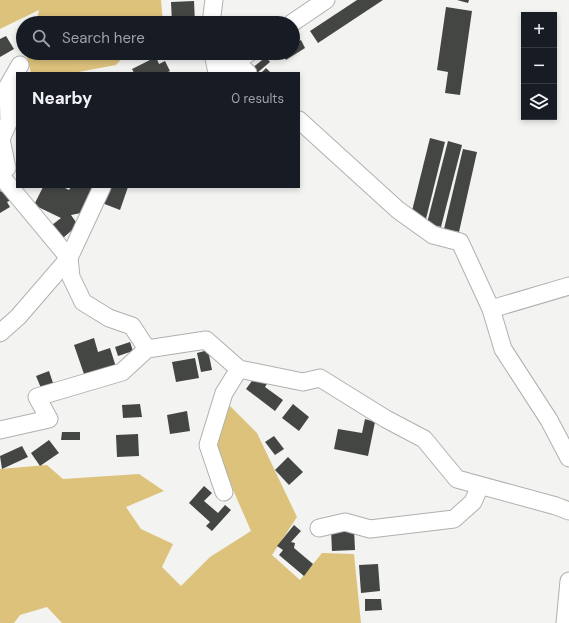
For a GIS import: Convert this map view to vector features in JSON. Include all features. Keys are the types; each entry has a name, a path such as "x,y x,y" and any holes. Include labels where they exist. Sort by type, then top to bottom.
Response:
{"street":[{"path":"212,16 214,0"},
{"path":"300,18 326,0"},
{"path":"214,60 217,72"},
{"path":"220,72 244,63"},
{"path":"16,184 6,170 1,139 7,130 9,121 8,86 20,65"},
{"path":"300,121 398,210 433,235 460,242 491,309 503,349 549,420 569,458"},
{"path":"19,188 70,258 71,277 83,302 109,318 132,326 148,349"},
{"path":"0,333 18,317 70,258 102,188"},
{"path":"491,309 569,286"},
{"path":"0,430 49,419 37,397 122,372 148,349 206,340 239,369 302,382 320,378 386,419 424,439 457,479 556,506 569,511"},
{"path":"224,492 208,445 224,393 239,369"},
{"path":"319,528 345,522 370,529 454,519 473,502 480,486"},
{"path":"565,623 569,581"}],"shaded area":[{"path":"0,0 161,0 162,16 38,16 39,10 27,16 16,16 16,21 0,29"},
{"path":"28,60 121,60 116,65 78,72 31,72"},
{"path":"211,405 230,406 257,433 297,517 272,555 300,580 322,553 354,554 361,623 62,623 47,607 20,615 14,623 0,623 0,469 47,465 63,479 139,474 164,491 126,507 141,529 173,544 162,567 181,586 210,557 251,531 214,446 222,427"}],"building":[{"path":"357,0 383,0 318,43 310,31"},
{"path":"457,0 469,0 468,3"},
{"path":"194,1 195,16 172,16 171,2"},
{"path":"446,7 472,11 460,95 445,93 448,72 437,70"},
{"path":"6,36 14,49 0,57 0,39"},
{"path":"300,41 305,48 300,51"},
{"path":"150,60 157,60 159,64 165,61 170,71 134,72 132,69"},
{"path":"262,60 268,60 270,62 258,72 252,68"},
{"path":"266,68 270,72 262,72"},
{"path":"430,138 445,142 426,219 411,215"},
{"path":"448,141 462,145 441,227 427,223"},
{"path":"463,149 477,152 459,232 444,229"},
{"path":"42,188 65,188 69,190 70,188 94,188 81,213 71,215 78,225 63,238 52,225 61,218 34,205"},
{"path":"108,188 128,188 120,210 102,203"},
{"path":"0,190 1,192 6,190 11,200 7,202 10,207 0,213"},
{"path":"94,338 98,352 110,348 116,367 85,377 74,345"},
{"path":"130,342 133,351 118,356 115,347"},
{"path":"208,350 212,370 201,372 197,353"},
{"path":"195,358 199,378 176,382 172,362"},
{"path":"49,371 53,383 41,388 36,376"},
{"path":"257,374 268,382 265,387 283,400 275,411 246,389"},
{"path":"140,404 142,417 123,418 122,405"},
{"path":"293,404 309,417 299,431 282,418"},
{"path":"187,411 190,431 170,434 167,415"},
{"path":"365,419 375,422 368,456 334,449 338,429 362,433"},
{"path":"62,432 80,432 80,440 61,440"},
{"path":"138,434 139,456 117,457 116,435"},
{"path":"274,436 284,449 275,455 265,442"},
{"path":"49,440 59,453 40,466 31,453"},
{"path":"22,446 28,457 2,469 0,456"},
{"path":"288,457 303,472 289,485 275,470"},
{"path":"204,486 212,493 204,501 218,513 225,505 231,510 212,531 206,526 210,522 189,503"},
{"path":"294,525 301,531 291,542 295,543 294,548 313,564 304,576 279,555 283,550 277,546"},
{"path":"354,529 355,550 332,551 331,530"},
{"path":"378,564 380,591 361,593 359,565"},
{"path":"365,599 381,599 382,610 365,611"}]}
